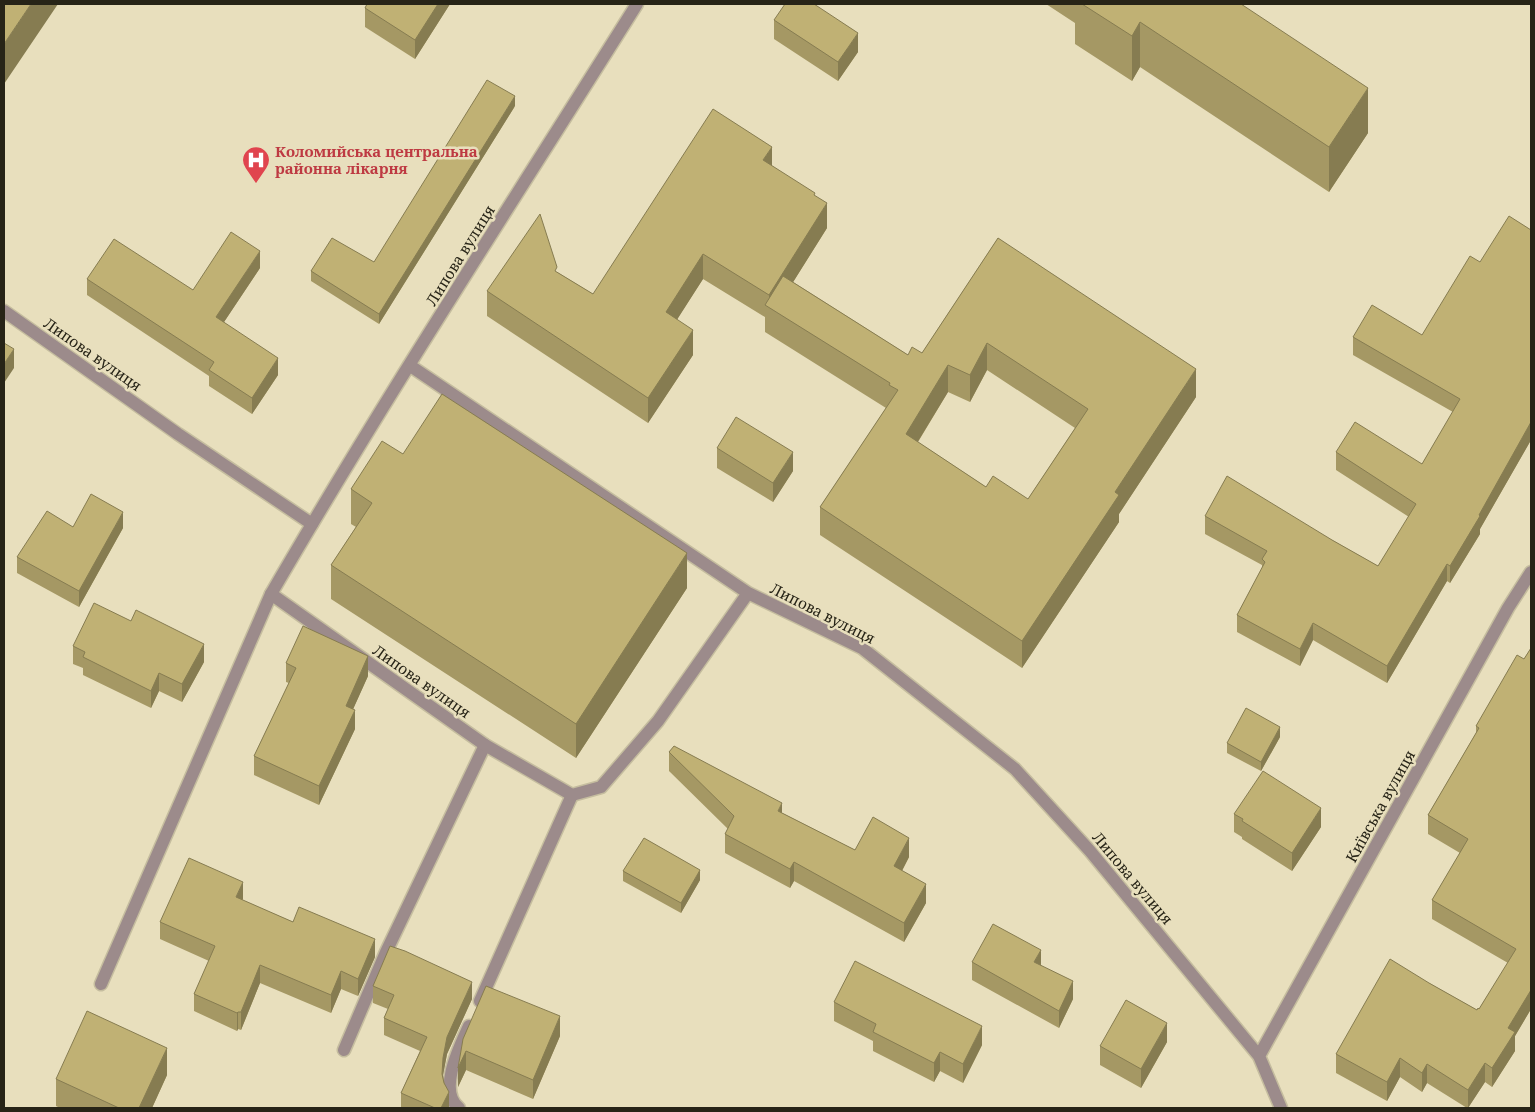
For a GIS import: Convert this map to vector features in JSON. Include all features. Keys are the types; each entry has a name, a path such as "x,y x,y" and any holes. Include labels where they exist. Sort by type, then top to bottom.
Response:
{"street":[{"name":"Липова вулиця","path":"101,984 272,594 312,524 409,365 637,4"},
{"name":"Липова вулиця","path":"4,311 178,434 312,524"},
{"path":"409,365 748,593"},
{"name":"Київська вулиця","path":"1259,1056 1508,608 1531,572"},
{"name":"Липова вулиця","path":"272,594 485,745 572,795 601,788 658,721 748,593 862,648 1015,768 1090,851 1259,1056 1281,1108"},
{"path":"344,1050 386,952 485,745"},
{"path":"459,1108 455,1105 450,1089 451,1073 456,1056 572,795"}],"building":[{"path":"4,4 31,4 4,44"},
{"path":"367,4 438,4 415,40 365,8"},
{"path":"785,4 814,4 858,33 838,62 774,20"},
{"path":"1082,4 1241,4 1368,88 1329,147 1140,22 1132,36"},
{"path":"487,80 515,96 379,314 311,271 332,238 374,262"},
{"path":"713,109 772,147 763,160 815,193 814,195 827,203 769,295 703,254 666,312 693,330 648,398 487,291 540,214 557,267 555,271 593,294"},
{"path":"1509,216 1531,230 1531,422 1480,516 1450,566 1447,564 1387,666 1313,623 1300,649 1237,615 1265,562 1262,559 1267,551 1205,516 1227,476 1378,566 1416,504 1336,452 1355,422 1422,464 1460,399 1353,337 1372,305 1422,335 1470,256 1480,262"},
{"path":"231,232 260,251 216,317 278,358 252,398 209,370 214,362 87,279 114,239 193,290"},
{"path":"998,238 1196,369 1115,492 1119,495 1022,641 820,507 898,390 889,385 890,383 765,305 783,276 908,355 912,347 922,353","holes":["987,343 1088,409 1028,499 993,476 986,487 906,434 948,365 970,375"]},
{"path":"4,343 14,349 4,364"},
{"path":"442,394 687,553 576,724 331,565 372,503 351,489 382,441 403,454"},
{"path":"736,417 793,452 773,483 717,448"},
{"path":"91,494 123,512 79,591 17,557 47,511 73,527"},
{"path":"94,603 131,621 136,610 204,644 182,684 159,673 151,691 83,657 85,652 73,646"},
{"path":"303,626 368,656 346,706 355,710 319,786 254,756 296,668 286,663"},
{"path":"1531,648 1531,990 1508,1028 1515,1032 1492,1068 1485,1063 1468,1090 1427,1064 1422,1073 1400,1058 1387,1082 1336,1054 1390,959 1477,1010 1516,949 1432,900 1468,839 1428,815 1479,728 1476,726 1517,655 1524,659"},
{"path":"1246,708 1280,727 1261,762 1227,743"},
{"path":"674,746 782,803 778,811 855,850 873,817 909,838 894,866 926,884 904,923 794,862 790,869 725,834 734,816 669,752"},
{"path":"1263,771 1321,808 1292,853 1234,814"},
{"path":"644,838 700,870 681,903 623,871"},
{"path":"189,858 243,882 236,897 293,922 299,907 375,939 358,979 341,971 331,995 260,965 241,1012 237,1013 194,994 215,946 160,922"},
{"path":"993,924 1041,950 1034,962 1073,981 1059,1011 972,962"},
{"path":"390,946 472,982 447,1037 442,1074 449,1092 441,1108 435,1108 401,1093 427,1037 384,1018 394,995 373,986"},
{"path":"855,961 982,1026 963,1064 940,1052 934,1063 873,1032 876,1024 834,1002"},
{"path":"486,986 560,1016 533,1080 466,1051 458,1068 463,1039"},
{"path":"1126,1000 1167,1023 1141,1069 1100,1046"},
{"path":"87,1011 167,1048 139,1108 119,1108 56,1079"}],"place":[{"name":"Коломийська центральна районна лікарня","path":"256,184"}]}
